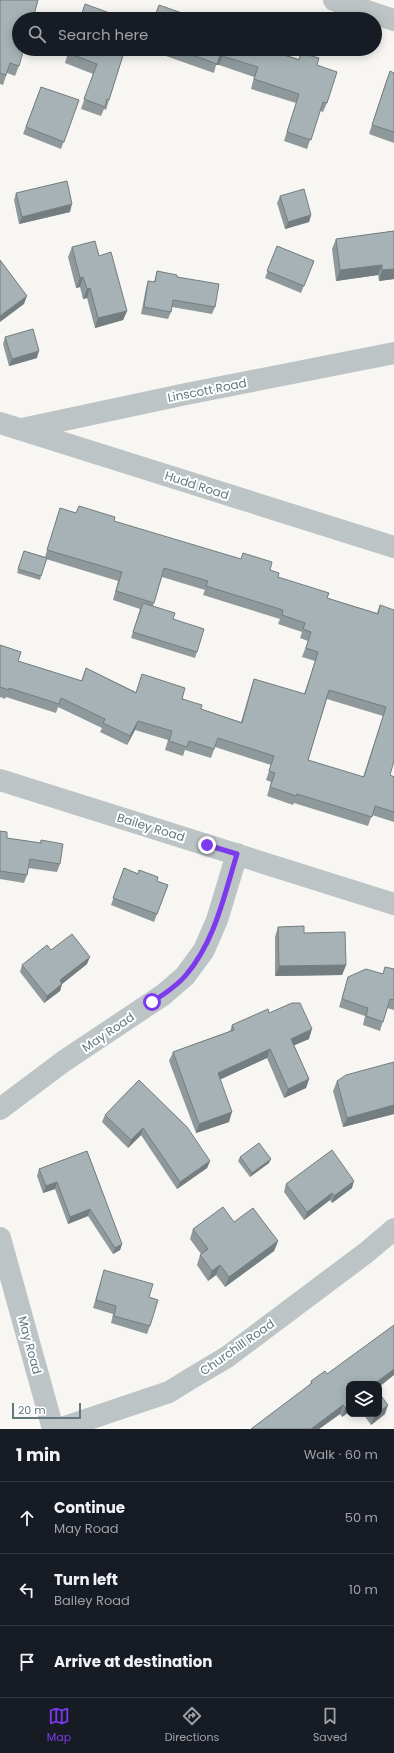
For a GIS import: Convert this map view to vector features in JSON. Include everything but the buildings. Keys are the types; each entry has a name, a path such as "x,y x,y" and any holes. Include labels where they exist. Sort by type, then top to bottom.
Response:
{"street":[{"path":"334,0 370,12"},
{"path":"382,16 394,20"},
{"name":"Linscott Road","path":"10,426 186,394 394,353"},
{"name":"Hudd Road","path":"10,426 394,548"},
{"name":"Bailey Road","path":"0,780 394,904"},
{"name":"May Road","path":"0,1109 64,1061 163,995 185,976 204,950 214,926 237,854"},
{"name":"Churchill Road","path":"59,1429 168,1392 227,1357 367,1252 394,1229"},
{"name":"May Road","path":"0,1238 53,1429"}],"route":[{"path":"152,1002 163,995 185,976 204,950 217,920 237,854 207,845"}]}
